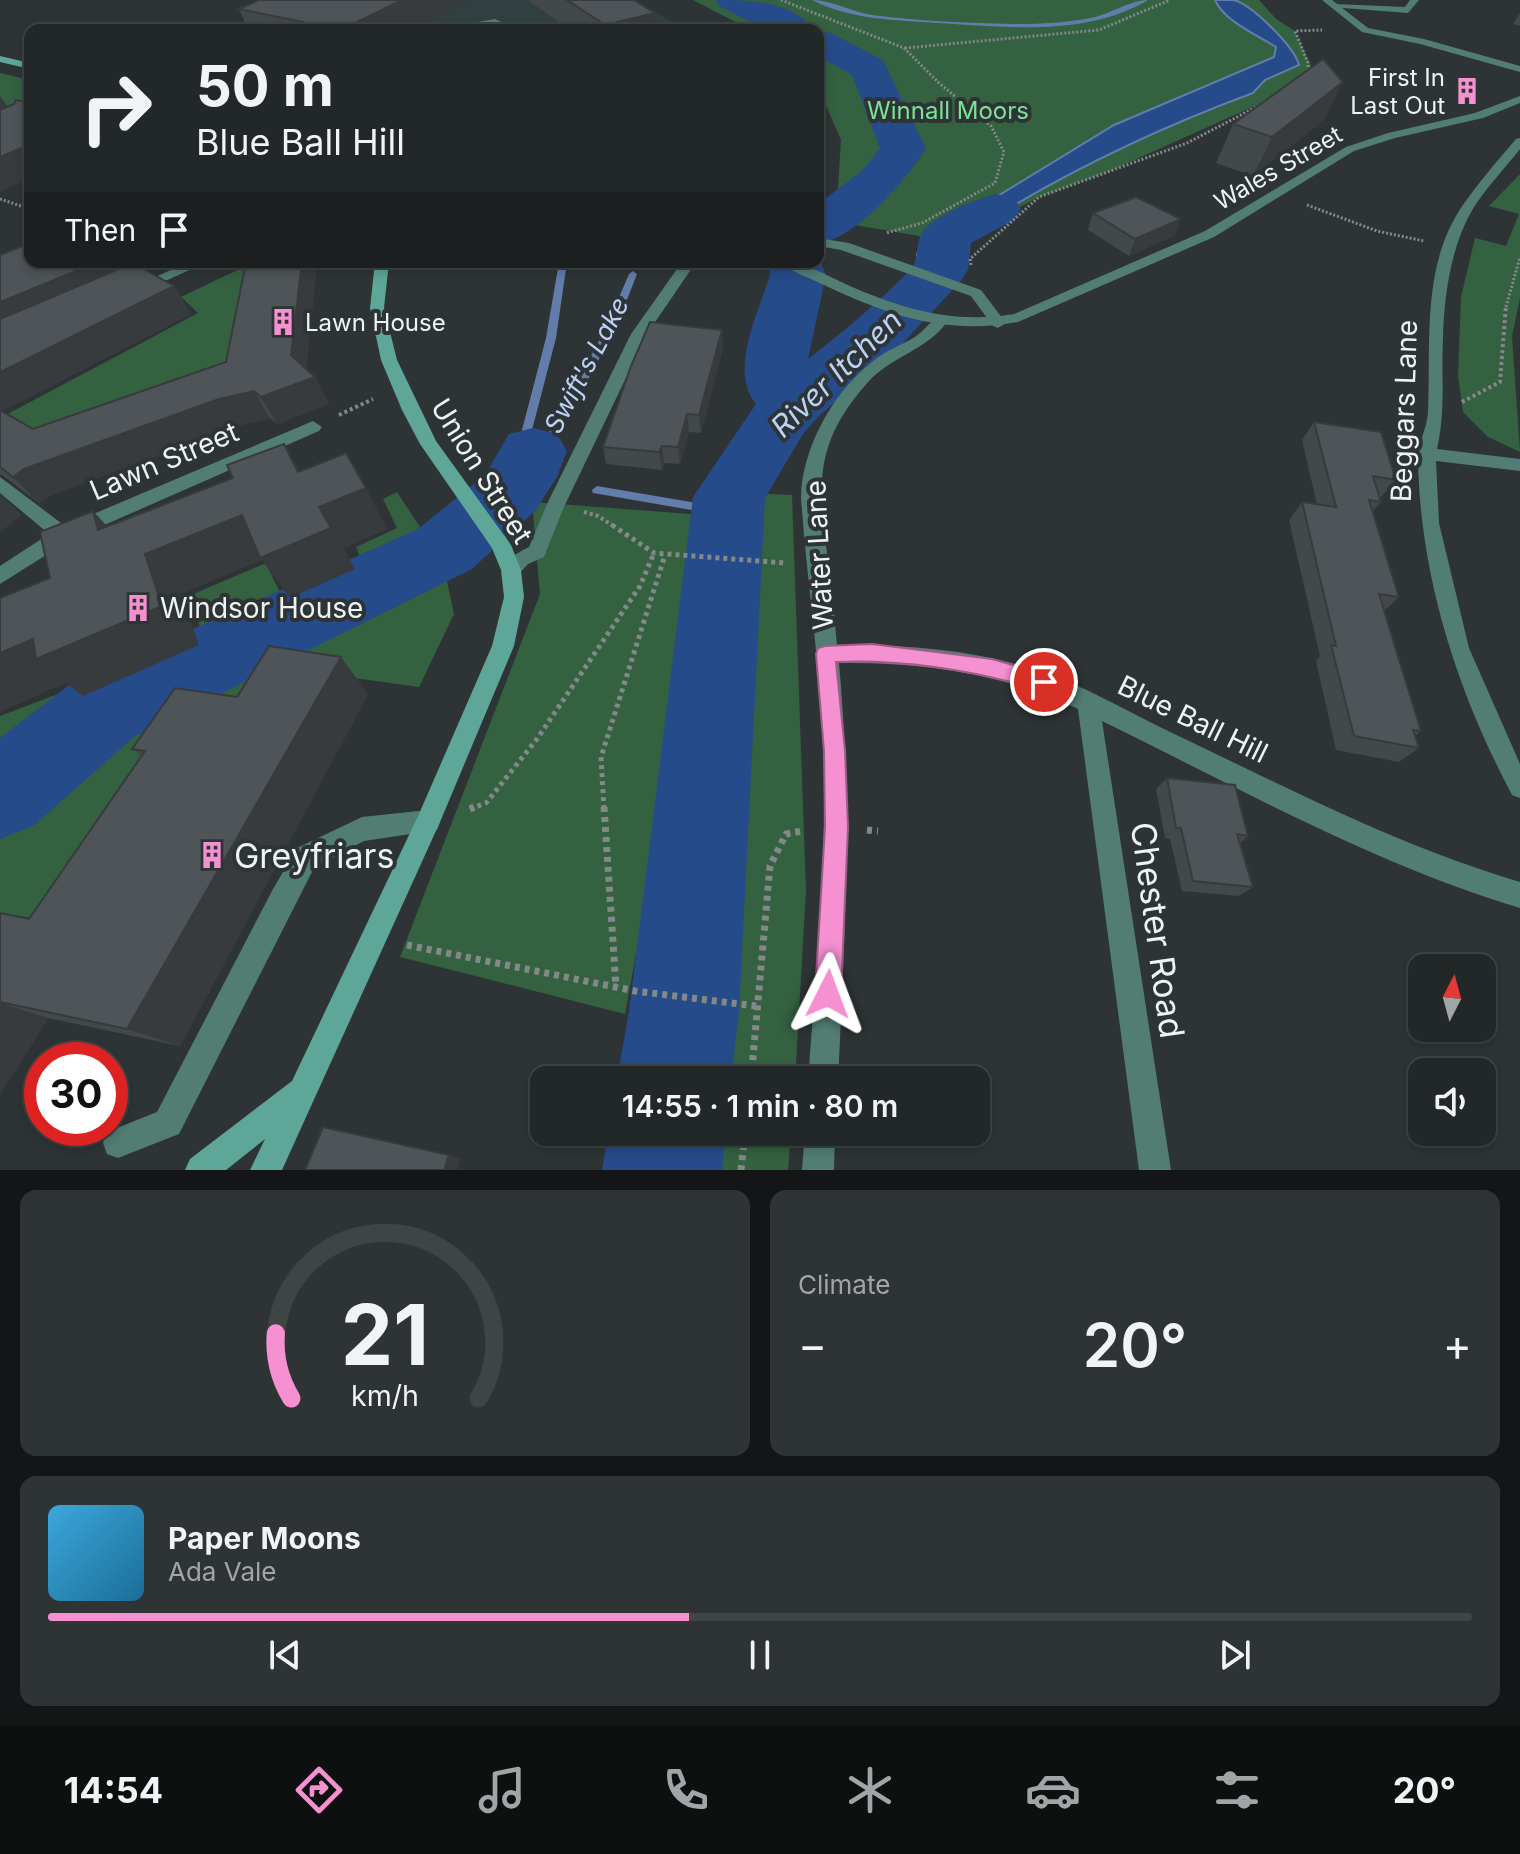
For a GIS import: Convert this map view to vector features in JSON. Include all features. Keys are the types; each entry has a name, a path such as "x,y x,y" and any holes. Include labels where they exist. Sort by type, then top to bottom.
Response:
{"main road":[{"path":"0,59 24,65"},
{"name":"Union Street","path":"381,268 377,308 389,360 400,387 429,444 461,484 494,535 511,570"},
{"path":"266,1170 428,822 503,646 514,597 511,570"},
{"path":"201,1170 300,1092"}],"street":[{"path":"248,24 301,0"},
{"path":"1326,0 1365,30 1436,45 1520,69"},
{"path":"1335,7 1412,12 1415,0"},
{"path":"476,24 505,24"},
{"name":"Wales Street","path":"800,268 872,300 935,321 969,326 998,323 1018,318 1212,232 1300,176 1352,149 1487,112 1520,99"},
{"name":"Beggars Lane","path":"1520,141 1467,208 1450,247 1438,308 1436,415 1427,454 1430,523 1458,648 1481,708 1520,787"},
{"path":"824,243 844,246 976,293 998,323"},
{"path":"125,293 186,268"},
{"path":"511,570 521,559 537,552 556,504 639,334 685,268"},
{"name":"Water Lane","path":"824,1066 837,827 835,751 819,565 811,509 811,478 816,458 860,382 883,360 929,335 935,321"},
{"name":"Lawn Street","path":"0,576 63,535 313,427"},
{"path":"1427,454 1520,465"},
{"path":"1,485 63,535"},
{"name":"Blue Ball Hill","path":"825,654 872,652 992,667 1044,682 1360,834 1450,874 1520,895"},
{"name":"Chester Road","path":"1088,701 1155,1170"},
{"path":"128,1139 168,1123 282,898 306,857 362,829 428,822"},
{"path":"818,1170 819,1146"}],"path":[{"path":"781,0 904,48 939,83 991,126 1004,152 995,183 922,223 844,246"},
{"path":"904,48 1099,30 1170,0"},
{"path":"1295,31 1308,63 1308,83"},
{"path":"970,259 1039,197 1187,143 1274,98"},
{"path":"1276,194 1377,231 1450,247"},
{"path":"0,199 24,207"},
{"path":"1436,415 1500,382 1507,296 1520,257"},
{"path":"313,427 400,387"},
{"path":"598,516 654,553 742,560"},
{"path":"456,814 486,803 537,739 640,586 654,553"},
{"path":"616,987 601,757 665,555"},
{"path":"752,1066 770,866 786,834 837,827"},
{"path":"390,942 635,991 756,1006"},
{"path":"741,1170 744,1146"}],"shaded area":[{"path":"267,0 635,0 676,24 258,24 299,6"}],"green space":[{"name":"Winnall Moors","path":"693,0 1259,0 1276,19 1295,31 1317,78 1112,170 1039,197 954,242 849,224 838,189 841,140 824,101 824,24 739,24"},
{"path":"0,73 24,79 24,112 0,122"},
{"path":"1520,174 1520,298 1512,336 1520,452 1488,437 1463,412 1458,376 1461,297 1475,238 1506,246 1519,214 1489,206"},
{"path":"241,268 253,268 235,392 58,453 0,418 198,313 181,297"},
{"path":"397,492 435,550 445,572 454,614 419,687 303,671 85,924 0,914 0,774 6,771 0,747 0,716 74,688 79,703 204,642 191,595 266,563 283,599 365,569 356,547 397,528 383,499"},
{"path":"742,493 792,495 806,892 796,1066 715,1066"},
{"path":"532,502 717,516 625,1014 400,957 540,594"},
{"path":"706,1146 790,1146 788,1170 703,1170"}],"water":[{"path":"1215,0 1242,3 1281,37 1299,65 1265,80 1253,93 1173,125 1056,181 982,225 946,248 955,280 919,268 917,254 929,238 1114,125 1274,57 1276,47 1233,21"}],"building":[{"path":"259,0 402,0 353,24 312,24 239,9"},
{"path":"567,0 634,0 655,13 609,24 603,24"},
{"path":"1323,59 1343,82 1272,137 1233,124"},
{"path":"16,100 24,102 24,149 0,157 0,110"},
{"path":"1136,197 1181,219 1135,239 1093,213"},
{"path":"24,245 24,268 83,268 0,302 0,255"},
{"path":"121,268 142,268 174,286 0,372 0,319"},
{"path":"245,268 301,268 291,355 315,377 261,397 254,391 219,399 24,469 13,477 0,467 0,410 33,429 226,362"},
{"path":"650,322 722,330 699,415 687,414 678,447 662,446 659,452 603,447 631,366"},
{"path":"1314,422 1381,432 1396,480 1373,476 1381,502 1369,500 1399,597 1379,594 1421,731 1413,730 1419,748 1354,736 1331,645 1336,646 1302,502 1336,507"},
{"path":"284,444 298,472 346,453 366,488 319,507 331,528 260,558 242,515 145,554 162,606 36,659 33,639 0,653 0,598 50,578 40,532 93,511 98,530 233,478 227,465"},
{"path":"269,646 341,657 127,1029 0,1002 0,913 29,919 145,751 132,749 175,688 237,697"},
{"path":"1167,778 1235,785 1248,836 1237,834 1253,887 1193,881 1181,828 1176,828"},
{"path":"323,1127 449,1155 444,1170 305,1170"}],"waterway":[{"path":"733,0 783,24"},
{"path":"815,0 874,16 1015,25 1094,19 1145,0"},
{"path":"824,44 869,68 903,149 879,181 824,224"},
{"path":"824,49 831,48"},
{"name":"River Itchen","path":"796,401 882,330 941,270 946,236 996,209"},
{"name":"Swift's Lake","path":"562,268 551,338 527,430 533,451 551,438 611,328 633,274"},
{"path":"796,401 777,389 777,350 798,275 797,268"},
{"name":"River Itchen","path":"676,1066 684,1011 729,497 779,420 796,401"},
{"name":"Swift's Lake","path":"0,795 103,710 445,549 510,493 522,477 533,451"},
{"path":"522,477 536,479"},
{"path":"597,490 726,512"},
{"name":"River Itchen","path":"662,1170 665,1146"}],"place":[{"name":"First In Last Out","path":"1467,91"},
{"name":"Lawn House","path":"283,322"},
{"name":"Windsor House","path":"138,608"},
{"name":"Greyfriars","path":"212,855"}],"route":[{"path":"828,994 837,827 835,751 825,654 872,652 932,658 992,667 1044,682"}]}
